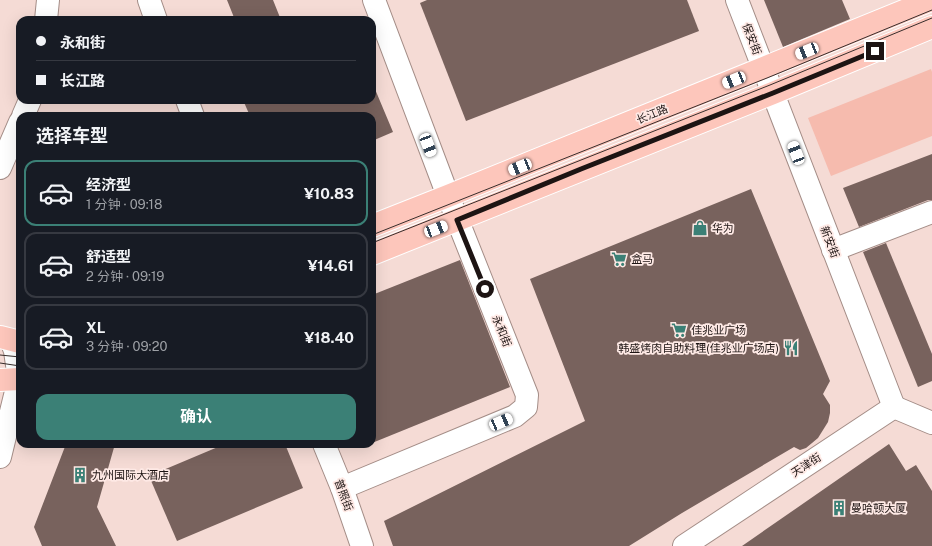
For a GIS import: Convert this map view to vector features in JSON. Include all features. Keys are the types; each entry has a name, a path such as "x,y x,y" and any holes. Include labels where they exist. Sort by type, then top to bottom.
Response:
{"main road":[{"name":"长江路","path":"376,252 581,169 931,0"},
{"name":"长江路","path":"376,224 448,196 768,80 932,27"}],"street":[{"path":"46,16 48,0"},
{"path":"149,0 155,16"},
{"name":"永和街","path":"342,488 515,416 526,407 527,395 524,384 457,220 374,0"},
{"name":"保安街","path":"737,0 768,80"},
{"name":"新安街","path":"768,80 894,407"},
{"path":"0,168 16,131"},
{"path":"833,250 932,212"},
{"path":"0,458 8,380 15,351 10,340"},
{"path":"894,407 932,423"},
{"name":"天津街","path":"684,546 894,407"},
{"name":"普照街","path":"326,448 342,488 362,546"}],"shaded area":[{"path":"931,69 932,136 831,176 808,118"}],"building":[{"path":"227,0 273,0 279,16 233,16"},
{"path":"427,0 687,0 699,31 466,121 420,3"},
{"path":"764,0 842,0 850,19 783,47"},
{"path":"376,92 393,132 376,139 376,112 248,112 245,104 376,104"},
{"path":"932,154 932,200 928,200 859,227 843,188"},
{"name":"佳兆业广场","path":"751,189 830,381 823,394 830,405 830,413 828,422 818,438 806,448 800,450 794,447 629,546 393,546 384,521 585,421 530,279"},
{"path":"886,243 932,354 932,381 918,387 863,252"},
{"path":"460,260 510,387 376,441 376,293"},
{"name":"曼哈顿大厦","path":"889,444 906,471 916,465 932,491 932,546 742,546"},
{"name":"九州国际大酒店","path":"64,448 114,448 97,507 116,546 42,546 34,527"},
{"path":"216,448 287,448 303,488 177,541 149,476"}],"tram line":[{"path":"376,233 767,78 932,10"},
{"path":"376,241 770,85 932,18"},
{"path":"0,355 16,357"},
{"path":"0,363 16,365"}],"place":[{"name":"华为","path":"700,228"},
{"name":"盒马","path":"619,259"},
{"name":"佳兆业广场","path":"679,330"},
{"name":"韩盛烤肉自助料理(佳兆业广场店)","path":"791,348"},
{"name":"九州国际大酒店","path":"80,475"},
{"name":"曼哈顿大厦","path":"839,508"}],"route":[{"path":"485,289 457,220 875,51"}]}
